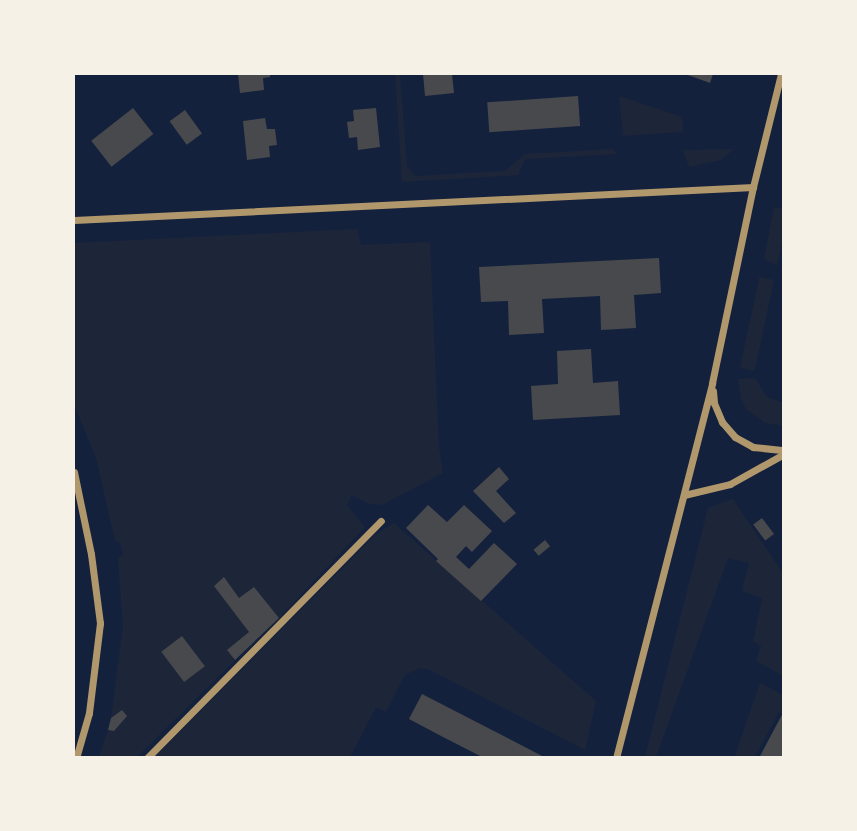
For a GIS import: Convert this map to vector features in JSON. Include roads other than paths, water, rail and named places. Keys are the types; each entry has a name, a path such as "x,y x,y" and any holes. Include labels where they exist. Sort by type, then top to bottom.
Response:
{"street":[{"path":"616,758 712,383 780,74"},
{"path":"74,220 753,187"},
{"path":"712,383 714,403 722,422 735,437 753,447 783,452"},
{"path":"684,495 730,484 783,452"},
{"path":"74,472 91,554 100,623 89,713 76,758"},
{"path":"147,758 381,521"}]}
